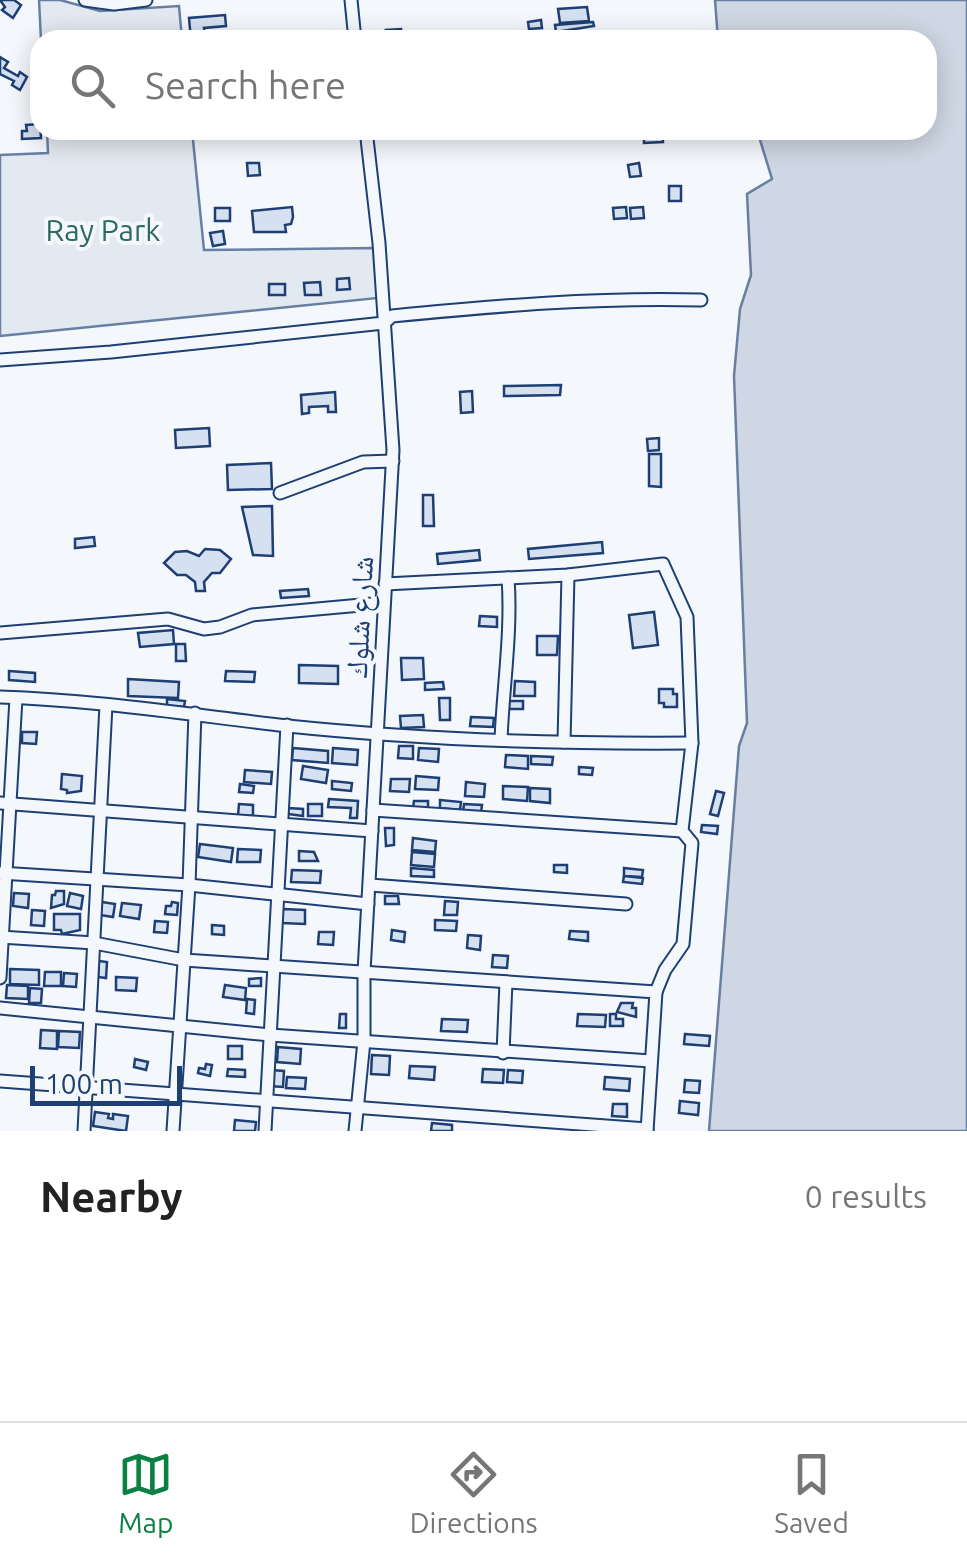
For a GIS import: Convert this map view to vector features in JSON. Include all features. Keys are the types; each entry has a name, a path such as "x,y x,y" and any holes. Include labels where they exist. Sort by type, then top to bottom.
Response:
{"street":[{"path":"85,0 114,4 146,0"},
{"path":"350,0 354,30"},
{"name":"شارع شلوك","path":"356,1131 364,1041 364,972 393,461 367,140"},
{"path":"0,360 111,352 499,306 634,298 701,300"},
{"path":"280,493 363,462 393,461"},
{"path":"0,1081 647,1130 656,992 664,970 683,944 692,843 682,831 692,743 687,616 663,564 568,575 385,584"},
{"path":"564,742 568,575"},
{"path":"501,740 510,611 508,578"},
{"path":"0,633 168,619 204,628 220,627 252,616 383,604"},
{"path":"0,697 195,713 379,734 692,743"},
{"path":"0,978 5,803 16,698"},
{"path":"84,1131 106,705"},
{"path":"173,1131 189,885 195,713"},
{"path":"264,1131 287,726"},
{"path":"5,803 372,831"},
{"path":"373,810 682,831"},
{"path":"3,874 189,885 368,904"},
{"path":"370,885 626,904"},
{"path":"1,937 94,943 184,960 656,992"},
{"path":"503,1053 506,982"},
{"path":"0,1008 503,1053 651,1061"}],"green space":[{"path":"39,0 60,0 100,11 179,6 181,30 40,30"},
{"name":"Ray Park","path":"47,140 193,140 204,250 374,248 378,298 0,336 0,155 48,153"}],"shaded area":[{"path":"715,0 967,0 967,1131 709,1131 739,746 747,723 734,376 740,309 751,275 747,194 772,179 760,140 937,140 937,30 717,30"}],"building":[{"path":"0,0 14,0 21,5 13,18 2,10 5,7"},
{"path":"587,7 589,21 560,23 558,9"},
{"path":"225,15 226,26 190,30 189,18"},
{"path":"541,20 542,28 529,29 528,22"},
{"path":"593,22 594,26 556,30 555,25"},
{"path":"0,57 8,62 4,68 27,77 20,90 12,85 14,81 0,74"},
{"path":"26,125 30,125 30,139 22,139 22,131 27,131"},
{"path":"247,163 259,163 260,175 248,176"},
{"path":"639,163 641,176 630,177 628,165"},
{"path":"669,186 681,186 681,201 669,201"},
{"path":"292,207 293,217 291,224 285,225 286,232 254,232 252,211"},
{"path":"626,207 627,218 614,219 613,208"},
{"path":"643,207 644,218 631,219 630,208"},
{"path":"215,208 230,208 230,221 215,221"},
{"path":"223,231 225,244 213,246 210,233"},
{"path":"349,278 350,289 337,290 337,279"},
{"path":"320,282 321,295 305,295 304,283"},
{"path":"269,284 285,284 285,295 269,295"},
{"path":"561,385 560,395 504,396 504,386"},
{"path":"472,391 473,412 461,413 460,392"},
{"path":"335,392 336,412 328,412 328,406 309,407 309,413 302,414 301,395"},
{"path":"209,428 210,446 176,448 175,430"},
{"path":"659,438 659,450 648,451 647,439"},
{"path":"649,454 661,454 661,487 649,486"},
{"path":"271,463 272,489 228,490 227,465"},
{"path":"423,495 433,495 434,526 423,526"},
{"path":"272,506 273,556 253,555 242,507"},
{"path":"94,537 95,546 75,548 75,539"},
{"path":"602,542 603,553 529,559 528,549"},
{"path":"205,549 220,550 231,559 220,573 212,573 204,582 205,591 196,591 195,582 186,575 177,575 164,563 175,552 199,556"},
{"path":"479,550 480,560 438,564 437,554"},
{"path":"308,589 309,596 281,598 280,591"},
{"path":"654,612 658,645 633,648 629,615"},
{"path":"480,616 497,617 497,627 479,626"},
{"path":"173,630 174,644 140,647 138,633"},
{"path":"537,636 558,636 557,655 537,655"},
{"path":"176,644 185,644 186,661 176,661"},
{"path":"401,658 423,658 424,679 402,680"},
{"path":"299,665 338,666 338,684 299,683"},
{"path":"9,671 35,673 35,682 9,680"},
{"path":"226,671 255,672 254,682 225,681"},
{"path":"128,679 179,682 178,698 128,696"},
{"path":"515,681 535,682 535,696 514,696"},
{"path":"443,682 444,689 425,690 425,683"},
{"path":"659,689 673,689 677,707 659,703"},
{"path":"439,698 450,698 450,720 440,720"},
{"path":"167,699 185,701 184,707 167,706"},
{"path":"509,701 523,701 523,709 509,709"},
{"path":"423,715 424,727 401,728 400,716"},
{"path":"471,717 494,718 493,727 470,726"},
{"path":"22,732 37,732 36,744 22,743"},
{"path":"399,746 413,746 413,759 398,758"},
{"path":"293,748 328,751 328,763 292,760"},
{"path":"333,748 358,750 357,765 332,763"},
{"path":"419,748 439,749 438,762 418,760"},
{"path":"506,755 528,756 528,769 505,767"},
{"path":"531,756 553,757 552,765 531,764"},
{"path":"303,766 328,770 326,783 301,779"},
{"path":"579,767 593,768 592,775 579,774"},
{"path":"245,770 272,772 271,784 244,782"},
{"path":"62,774 82,776 81,791 67,793 61,789"},
{"path":"416,776 439,778 438,790 415,789"},
{"path":"391,779 410,779 409,792 390,791"},
{"path":"332,781 352,783 351,791 332,789"},
{"path":"466,782 485,784 484,797 465,796"},
{"path":"240,784 254,786 253,793 239,792"},
{"path":"503,786 528,787 527,801 503,799"},
{"path":"530,788 550,789 550,803 530,801"},
{"path":"716,791 724,793 718,816 710,814"},
{"path":"329,799 358,801 357,818 350,818 351,808 328,807"},
{"path":"440,800 461,802 460,810 440,808"},
{"path":"414,801 428,801 428,808 413,808"},
{"path":"239,804 253,805 253,816 238,815"},
{"path":"308,804 322,804 322,816 308,816"},
{"path":"464,804 482,805 481,813 463,812"},
{"path":"288,808 303,809 303,816 288,814"},
{"path":"702,825 718,826 717,834 701,832"},
{"path":"385,828 394,828 394,845 386,846"},
{"path":"413,838 436,841 435,852 412,850"},
{"path":"200,844 233,848 231,862 198,857"},
{"path":"238,849 261,850 260,862 237,862"},
{"path":"299,851 314,852 318,861 299,861"},
{"path":"412,852 435,854 434,867 411,865"},
{"path":"554,865 567,865 567,873 554,872"},
{"path":"411,868 434,870 434,877 411,876"},
{"path":"624,868 643,870 642,877 624,876"},
{"path":"292,870 321,871 320,883 291,882"},
{"path":"624,876 643,878 642,884 623,882"},
{"path":"64,891 64,904 51,908 52,895"},
{"path":"14,893 29,894 28,908 13,906"},
{"path":"70,893 83,896 81,909 67,906"},
{"path":"385,896 398,896 399,904 385,904"},
{"path":"445,901 458,902 457,915 444,915"},
{"path":"102,902 115,904 113,917 100,915"},
{"path":"122,903 141,905 139,919 120,916"},
{"path":"178,903 177,915 165,914 166,906"},
{"path":"283,909 305,910 305,924 282,923"},
{"path":"32,910 45,911 44,926 31,925"},
{"path":"54,914 80,914 80,930 62,934 61,930 54,930"},
{"path":"435,920 457,921 456,931 435,930"},
{"path":"155,921 168,922 167,933 154,932"},
{"path":"212,925 224,926 224,935 212,934"},
{"path":"392,930 405,932 404,942 391,940"},
{"path":"570,931 588,932 588,941 569,939"},
{"path":"319,932 334,932 333,945 318,944"},
{"path":"468,935 481,936 480,950 467,948"},
{"path":"493,955 508,956 507,968 492,967"},
{"path":"99,961 107,962 106,978 98,977"},
{"path":"10,969 39,970 39,985 10,984"},
{"path":"45,972 61,972 61,986 44,986"},
{"path":"64,973 77,974 76,987 63,986"},
{"path":"116,977 137,978 136,991 116,990"},
{"path":"261,978 261,986 249,986 249,979"},
{"path":"7,985 28,986 28,999 6,998"},
{"path":"225,985 246,988 245,1000 223,997"},
{"path":"30,988 42,989 41,1003 29,1003"},
{"path":"247,999 255,1000 254,1014 246,1013"},
{"path":"621,1003 633,1003 636,1017 617,1012"},
{"path":"340,1014 346,1014 346,1028 339,1028"},
{"path":"578,1014 606,1015 605,1027 577,1026"},
{"path":"610,1014 623,1019 623,1026 610,1026"},
{"path":"442,1019 468,1020 467,1032 441,1031"},
{"path":"41,1030 57,1031 57,1049 40,1048"},
{"path":"59,1031 80,1032 79,1048 58,1047"},
{"path":"685,1034 710,1036 709,1046 684,1044"},
{"path":"228,1046 242,1046 242,1059 228,1059"},
{"path":"278,1047 301,1049 300,1064 277,1062"},
{"path":"372,1055 390,1056 389,1075 371,1074"},
{"path":"135,1059 148,1062 146,1070 134,1067"},
{"path":"206,1064 212,1065 210,1076 198,1073"},
{"path":"410,1066 435,1067 434,1080 409,1078"},
{"path":"228,1069 245,1070 245,1077 227,1076"},
{"path":"483,1069 504,1070 503,1083 482,1082"},
{"path":"271,1070 284,1071 283,1087 270,1086"},
{"path":"508,1070 523,1071 522,1083 507,1082"},
{"path":"287,1077 306,1078 305,1089 286,1088"},
{"path":"605,1077 630,1079 629,1091 604,1089"},
{"path":"685,1080 700,1081 699,1093 684,1092"},
{"path":"680,1101 699,1103 698,1115 679,1113"},
{"path":"613,1104 627,1104 627,1117 612,1116"},
{"path":"95,1112 109,1114 108,1118 113,1119 113,1114 128,1116 126,1131 93,1126"},
{"path":"235,1120 256,1122 255,1131 234,1131"},
{"path":"432,1123 452,1125 452,1131 431,1131"}]}
